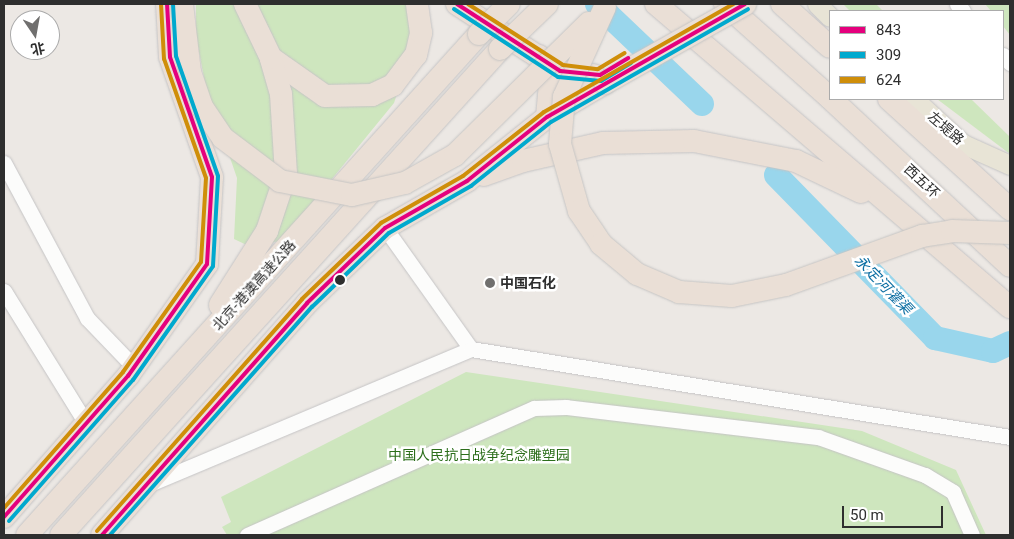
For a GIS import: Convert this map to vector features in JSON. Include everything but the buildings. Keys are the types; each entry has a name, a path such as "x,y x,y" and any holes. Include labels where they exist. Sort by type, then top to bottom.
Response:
{"highway":[{"path":"4,517 135,368 207,264 213,220 212,177 174,73 167,4"},
{"path":"182,4 190,72 202,108 223,138 280,181 352,195 405,183 455,155 606,5"},
{"path":"172,376 247,265 279,200 286,174 286,121 271,58 245,4"},
{"path":"271,58 325,96 372,95 393,85 416,55 421,33 417,4"},
{"path":"457,4 537,53 560,71 578,76 602,79 745,4"},
{"name":"北京-港澳高速公路","path":"27,535 509,4"},
{"name":"北京-港澳高速公路","path":"62,535 500,49 548,4"},
{"path":"656,4 1010,306"},
{"path":"102,535 152,483 307,303 384,228 467,181 547,117 602,79 724,4"},
{"name":"西五环","path":"724,4 829,96"},
{"path":"782,4 829,46"},
{"path":"606,5 567,88 560,144 570,191 584,219 601,244 636,274 679,292 732,296 786,285 922,236 952,231 1010,232"},
{"path":"537,53 550,84 547,117"},
{"name":"西五环","path":"833,100 1010,266"},
{"path":"890,100 1010,209"},
{"path":"467,181 523,161 593,145 650,139 694,141 796,161 905,217"},
{"path":"56,503 84,426"},
{"path":"62,535 128,507"}],"main road":[{"path":"817,4 829,16"},
{"name":"左堤路","path":"915,100 963,144 1010,165"}],"street":[{"path":"4,163 87,318 135,368"},
{"path":"384,228 471,349"},
{"path":"4,291 84,426"},
{"path":"152,483 471,349 1010,437"},
{"path":"247,535 534,408 566,407 818,437 925,476 953,492 972,535"}],"green space":[{"path":"196,4 408,4 414,42 394,103 282,240 253,248 234,239 237,178 206,88 196,36"},
{"path":"843,4 876,4 882,10 849,10"},
{"path":"985,4 1010,4 1010,35 1004,27 1004,10 990,10"},
{"path":"938,100 972,100 1010,137 1010,154"},
{"name":"中国人民抗日战争纪念雕塑园","path":"466,372 862,431 956,470 986,535 227,535 222,527 231,522 221,497"}],"waterway":[{"name":"永定河灌渠","path":"597,4 702,104"},
{"name":"永定河灌渠","path":"776,175 935,338 993,351 1010,343"}],"transit line":[{"name":"624","path":"4,508 123,372 201,262 206,178 164,59 161,4"},
{"name":"843","path":"4,517 128,376 207,264 212,177 170,57 167,4"},
{"name":"309","path":"9,521 133,380 213,266 218,176 176,56 173,4"},
{"name":"843","path":"457,4 560,71 600,75 628,58"},
{"name":"624","path":"468,4 563,65 598,69 625,53"},
{"name":"624","path":"97,531 302,299 381,223 463,176 544,112 733,4"},
{"name":"843","path":"102,535 307,303 385,228 467,181 547,117 745,4"},
{"name":"309","path":"454,9 558,77 601,81 631,63"},
{"name":"309","path":"110,535 312,307 389,233 471,186 551,122 748,9"}],"place":[{"name":"中国石化","path":"490,283"}]}
